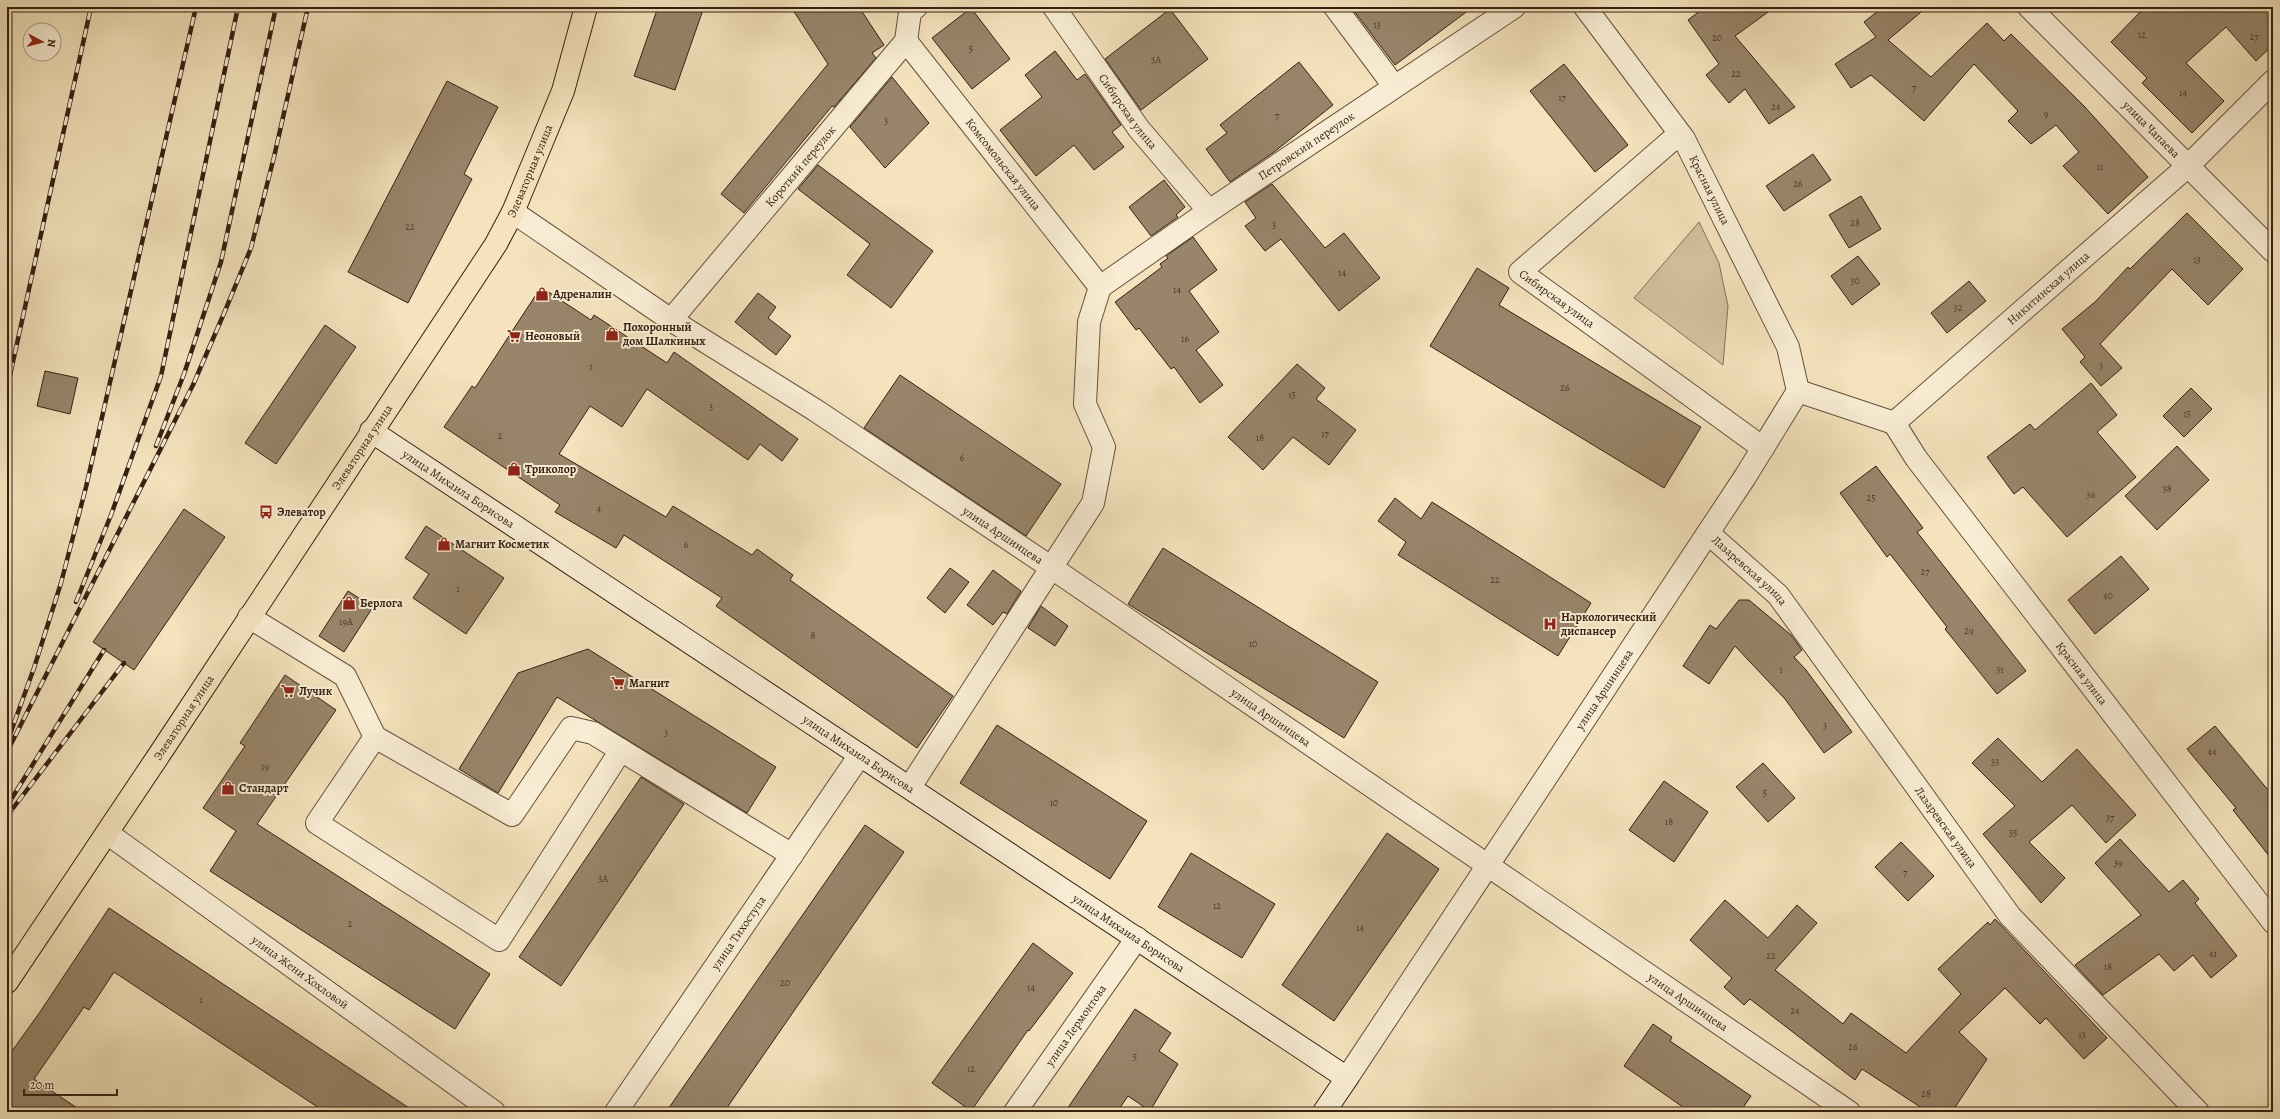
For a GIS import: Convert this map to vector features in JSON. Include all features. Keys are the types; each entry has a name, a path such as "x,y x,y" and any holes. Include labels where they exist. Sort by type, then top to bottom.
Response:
{"main road":[{"name":"Элеваторная улица","path":"7,982 496,244 512,212 563,91 586,7"}],"street":[{"path":"906,42 910,12 916,7"},
{"name":"Сибирская улица","path":"1054,7 1139,129 1209,211"},
{"path":"1335,7 1394,86"},
{"name":"Петровский переулок","path":"1100,287 1209,211 1514,7"},
{"name":"Красная улица","path":"1585,7 1679,134 1788,347 1798,391"},
{"name":"улица Чапаева","path":"2029,7 2273,251"},
{"name":"Комсомольская улица","path":"906,42 1100,287"},
{"name":"Короткий переулок","path":"671,320 906,42"},
{"name":"Никитинская улица","path":"1894,423 2188,166 2273,81"},
{"name":"Сибирская улица","path":"1679,134 1520,272 1763,448"},
{"name":"улица Аршинцева","path":"512,212 671,320 815,410 1052,568 1849,1112"},
{"path":"910,787 1052,568 1092,503 1104,447 1085,404 1089,322 1100,287"},
{"name":"улица Аршинцева","path":"1324,1112 1708,533 1798,391"},
{"path":"1798,391 1894,423"},
{"name":"Красная улица","path":"1894,423 1916,458 2273,922"},
{"name":"улица Михаила Борисова","path":"371,431 1347,1078"},
{"name":"Лазаревская улица","path":"1708,533 1778,595 2010,916 2198,1112"},
{"path":"249,617 345,676 375,737 512,815 571,728 593,733 792,855"},
{"path":"375,737 316,822 499,940 621,750"},
{"name":"улица Тихоступа","path":"616,1112 860,755"},
{"name":"улица Жени Хохловой","path":"107,833 494,1112"},
{"name":"улица Лермонтова","path":"1015,1112 1137,938"}],"shaded area":[{"path":"1699,222 1719,263 1728,306 1723,365 1634,298"}],"building":[{"path":"658,7 704,7 675,90 634,76"},
{"path":"791,7 859,7 884,45 872,53 876,58 834,107 832,106 744,213 721,194 828,64"},
{"path":"1351,7 1473,7 1395,65"},
{"path":"1705,7 1775,7 1735,36 1795,107 1769,124 1745,89 1729,103 1706,75 1719,64 1688,20"},
{"path":"1883,7 1927,7 1888,40 1931,77 1987,23 2004,41 2011,34 2084,106 2148,177 2108,214 2063,166 2079,152 2056,125 2031,144 2008,121 2018,111 1974,64 1924,121 1871,75 1851,88 1835,64 1876,37 1864,22"},
{"path":"2145,7 2273,7 2273,45 2256,61 2226,27 2186,63 2224,101 2192,133 2142,83 2147,78 2111,42"},
{"path":"971,8 1010,59 972,89 932,38"},
{"path":"1170,9 1208,59 1141,110 1105,59"},
{"path":"1055,51 1077,80 1085,74 1121,125 1112,132 1124,147 1094,170 1074,145 1036,176 1000,130 1042,97 1025,75"},
{"path":"1299,62 1333,105 1274,152 1230,182 1206,149 1227,133 1220,125"},
{"path":"1564,64 1628,145 1595,172 1530,91"},
{"path":"892,77 929,123 885,168 850,127"},
{"path":"447,81 498,107 464,174 472,179 408,303 348,272"},
{"path":"1813,154 1831,180 1784,211 1766,186"},
{"path":"818,165 933,251 891,308 847,275 870,244 798,189"},
{"path":"1164,180 1185,207 1176,215 1178,217 1151,236 1129,207"},
{"path":"1272,184 1325,248 1344,233 1380,278 1339,311 1281,239 1265,251 1245,226 1256,218 1245,202"},
{"path":"1861,196 1881,229 1849,248 1829,215"},
{"path":"2187,213 2243,269 2208,305 2172,269 2100,344 2122,368 2101,386 2080,362 2085,357 2062,329 2095,302 2128,267 2130,269"},
{"path":"1193,237 1217,270 1189,291 1219,332 1196,350 1223,385 1200,403 1174,367 1171,369 1139,328 1136,330 1115,302 1162,267 1160,264 1168,258 1166,256"},
{"path":"1858,256 1880,284 1852,305 1831,276"},
{"path":"1477,268 1509,288 1499,305 1701,427 1664,488 1430,346"},
{"path":"1969,281 1986,301 1947,333 1931,313"},
{"path":"541,287 591,320 594,315 667,363 674,352 798,439 782,461 760,444 748,460 647,389 622,427 590,406 559,454 666,517 673,506 752,555 757,549 793,575 790,580 953,696 917,748 716,606 722,598 624,535 616,548 555,512 560,505 444,427 472,386 475,388"},
{"path":"758,293 776,307 768,318 791,336 776,355 735,322"},
{"path":"325,325 356,347 276,464 245,443"},
{"path":"1297,364 1325,388 1316,399 1356,430 1329,465 1293,437 1263,470 1228,437"},
{"path":"45,371 78,378 70,414 37,406"},
{"path":"900,375 1061,484 1026,536 864,428"},
{"path":"2091,383 2117,415 2097,432 2136,477 2067,537 2023,487 2014,494 1987,457 2030,424 2035,430"},
{"path":"2191,388 2212,409 2184,437 2163,416"},
{"path":"2177,446 2209,480 2157,530 2125,496"},
{"path":"1876,466 1923,528 1917,532 2026,671 1997,694 1945,629 1947,627 1890,554 1887,557 1840,493"},
{"path":"1395,498 1421,519 1432,502 1591,603 1558,656 1398,555 1406,542 1378,521"},
{"path":"184,509 225,537 134,670 93,642"},
{"path":"426,526 504,578 466,634 413,598 429,574 405,558"},
{"path":"1163,548 1378,682 1344,738 1128,604"},
{"path":"2121,556 2149,589 2095,634 2068,600"},
{"path":"950,568 969,582 945,613 927,598"},
{"path":"993,570 1021,591 1007,614 1003,612 993,625 967,605"},
{"path":"348,591 373,607 344,652 319,636"},
{"path":"1739,600 1749,600 1791,635 1802,650 1794,657 1806,670 1852,732 1824,753 1785,699 1735,646 1709,684 1683,666 1710,625 1716,629"},
{"path":"1041,606 1068,626 1055,646 1028,628"},
{"path":"588,649 776,767 747,813 557,697 498,793 459,769 518,673"},
{"path":"285,675 336,710 257,824 490,974 455,1029 210,871 236,831 203,808 245,746 240,743"},
{"path":"997,725 1147,821 1110,879 960,783"},
{"path":"2215,726 2273,796 2273,861 2233,810 2236,808 2187,749"},
{"path":"1998,738 2042,782 2077,749 2136,815 2106,843 2072,805 2029,842 2065,878 2041,903 1983,834 2015,806 1972,763"},
{"path":"1763,763 1795,798 1768,822 1736,787"},
{"path":"641,777 684,804 561,986 519,957"},
{"path":"1664,781 1708,812 1674,862 1629,830"},
{"path":"865,825 904,852 724,1112 666,1112"},
{"path":"1387,833 1439,869 1334,1021 1282,985"},
{"path":"2120,839 2169,892 2183,880 2199,899 2195,903 2237,956 2211,978 2193,955 2174,971 2159,954 2103,995 2075,965 2141,915 2095,863"},
{"path":"1901,842 1934,876 1908,901 1875,867"},
{"path":"1191,853 1275,904 1242,958 1158,907"},
{"path":"1725,900 1768,938 1797,905 1817,923 1775,970 1843,1024 1851,1013 1906,1053 1961,994 1938,969 1988,922 1990,925 1995,919 2107,1038 2084,1059 2046,1018 2040,1024 2005,988 1959,1032 1987,1059 1952,1112 1928,1112 1862,1069 1855,1080 1750,999 1744,1005 1724,987 1732,978 1690,940"},
{"path":"109,908 415,1112 325,1112 114,972 89,1010 84,1007 34,1079 83,1112 7,1112 7,1058 40,1012"},
{"path":"1033,943 1073,973 1029,1031 1028,1030 971,1111 932,1083"},
{"path":"1135,1009 1171,1033 1159,1051 1178,1064 1150,1111 1128,1096 1117,1112 1065,1112"},
{"path":"1653,1024 1672,1037 1670,1041 1751,1096 1740,1112 1690,1112 1624,1066"}],"railway":[{"path":"7,389 91,7"},
{"path":"8,740 34,668 61,583 86,487 196,7"},
{"path":"76,602 111,515 161,376 238,7"},
{"path":"156,446 184,374 221,262 276,7"},
{"path":"7,752 193,385 251,248 274,157 308,7"},
{"path":"7,806 104,650"},
{"path":"7,816 124,663"}],"place":[{"name":"Адреналин","path":"542,294"},
{"name":"Похоронный дом Шалкиных","path":"612,334"},
{"name":"Неоновый","path":"514,336"},
{"name":"Триколор","path":"514,469"},
{"name":"Элеватор","path":"266,512"},
{"name":"Магнит Косметик","path":"444,544"},
{"name":"Берлога","path":"349,603"},
{"name":"Наркологический диспансер","path":"1550,624"},
{"name":"Магнит","path":"618,683"},
{"name":"Лучик","path":"288,691"},
{"name":"Стандарт","path":"228,788"}]}
